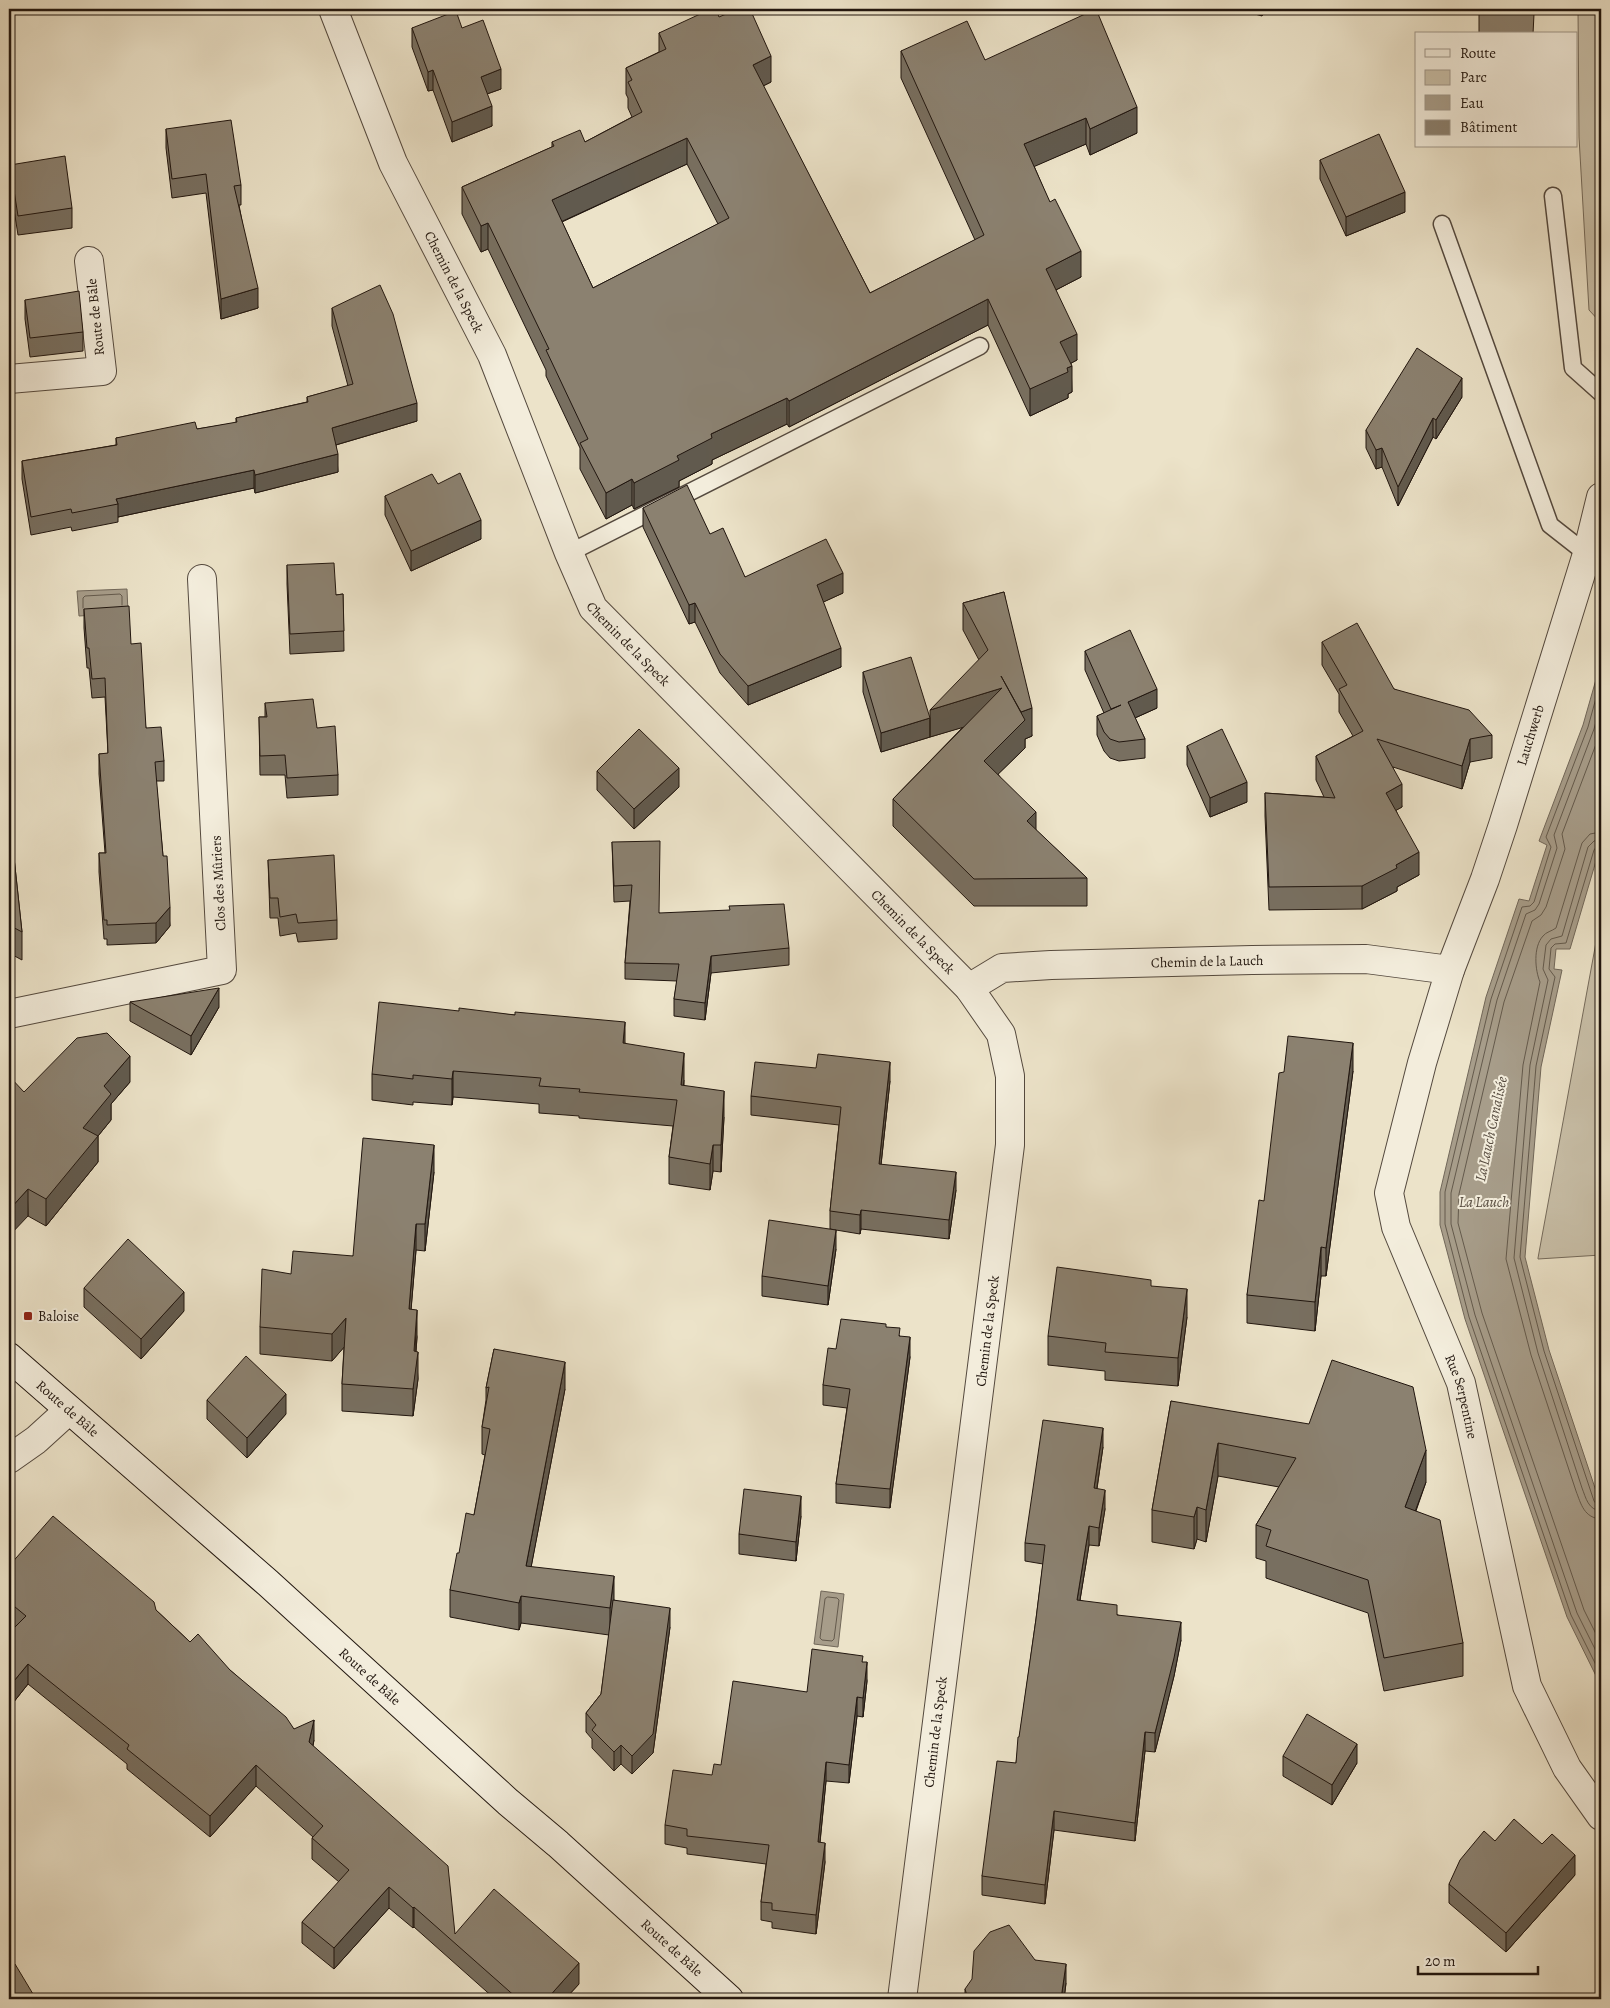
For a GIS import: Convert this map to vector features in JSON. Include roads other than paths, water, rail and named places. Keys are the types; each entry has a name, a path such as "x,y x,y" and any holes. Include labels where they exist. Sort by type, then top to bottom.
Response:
{"street":[{"name":"Chemin de la Speck","path":"333,9 393,164 492,355 569,553 594,608 969,988 1001,1034 1010,1076 1010,1145 902,1999"},
{"name":"Route de Bâle","path":"9,379 102,371 89,261"},
{"name":"Lauchwerb","path":"1450,970 1485,879 1503,825 1586,554 1601,497"},
{"name":"Clos des Mûriers","path":"9,1014 222,970 202,579"},
{"name":"Chemin de la Lauch","path":"969,988 1002,968 1051,965 1366,959 1450,970"},
{"name":"Rue Serpentine","path":"1450,970 1422,1063 1389,1193 1396,1227 1461,1383 1527,1686 1567,1768 1601,1816"},
{"name":"Route de Bâle","path":"9,1357 268,1583 508,1802 558,1844 729,1999"},
{"path":"9,1459 36,1440 69,1410"}],"lane":[{"path":"1553,196 1573,368 1601,393"},
{"path":"1442,224 1550,525 1586,554"},
{"path":"569,553 980,346"}],"water":[{"path":"127,589 128,613 79,616 77,591"},
{"name":"La Lauch","path":"1601,662 1601,844 1570,949 1556,949 1554,969 1562,970 1541,1067 1525,1257 1549,1350 1601,1506 1601,1686 1567,1617 1465,1319 1440,1225 1440,1192 1486,997 1519,899 1529,901 1547,845 1539,841 1583,725"},
{"path":"821,1591 844,1594 838,1647 814,1644"}],"place":[{"name":"Baloise","path":"28,1316"}],"water label":[{"name":"La Lauch Canalisée","path":"1491,1129"}]}
